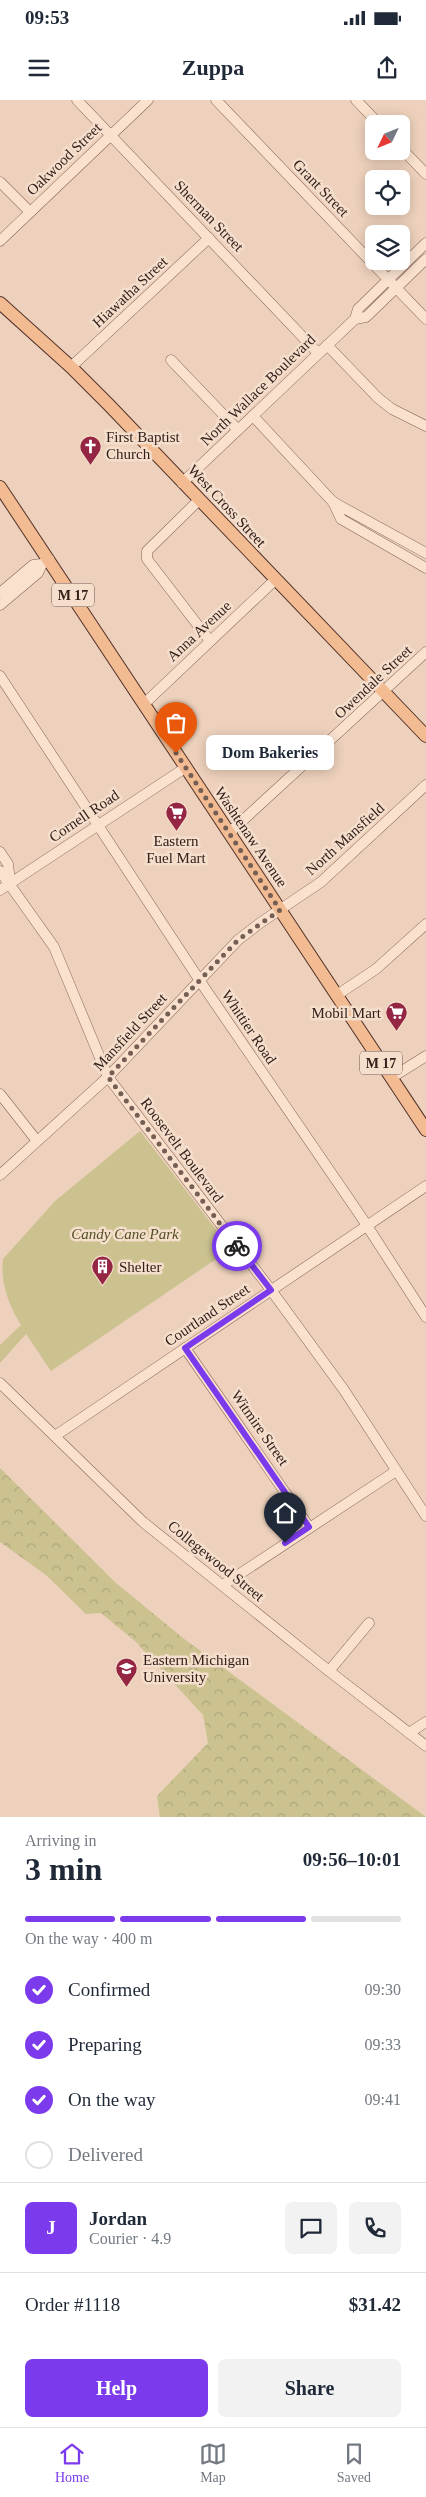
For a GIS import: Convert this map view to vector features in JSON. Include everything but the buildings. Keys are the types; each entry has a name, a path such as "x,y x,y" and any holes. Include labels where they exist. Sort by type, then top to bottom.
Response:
{"main road":[{"name":"West Cross Street","path":"0,303 71,367 426,736"},
{"name":"Washtenaw Avenue","path":"0,487 46,562 144,704 426,1130"}],"street":[{"name":"Sherman Street","path":"76,100 318,353"},
{"name":"Oakwood Street","path":"0,241 148,100"},
{"name":"Grant Street","path":"216,100 426,319"},
{"path":"356,100 370,115"},
{"path":"410,157 426,174"},
{"path":"0,182 30,212"},
{"name":"Hiawatha Street","path":"71,367 209,238"},
{"name":"North Wallace Boulevard","path":"182,483 355,319 358,309 426,242"},
{"name":"North Wallace Boulevard","path":"355,319 366,318 426,259"},
{"path":"327,345 378,398 392,409 426,426"},
{"path":"171,360 238,430"},
{"path":"253,416 333,502 341,519 426,568"},
{"path":"199,500 147,551 147,559 210,641"},
{"path":"333,502 426,553"},
{"path":"0,593 33,565 46,562"},
{"path":"0,605 38,573 46,562"},
{"name":"Anna Avenue","path":"144,704 275,580"},
{"name":"Owendale Street","path":"229,833 384,693 426,652"},
{"name":"Whittier Road","path":"0,676 97,826 367,1226 426,1317"},
{"name":"Cornell Road","path":"0,890 185,768"},
{"name":"North Mansfield","path":"280,910 322,882 426,785"},
{"name":"Roosevelt Boulevard","path":"0,852 8,864 11,884"},
{"name":"Roosevelt Boulevard","path":"0,871 54,947 66,971 108,1077 271,1290 344,1390 426,1516"},
{"name":"Mansfield Street","path":"0,1175 108,1077 246,933 280,910"},
{"path":"337,995 376,969 426,924"},
{"path":"391,1078 426,1056"},
{"path":"0,1094 37,1141"},
{"name":"Courtland Street","path":"55,1436 426,1186"},
{"name":"Witmire Street","path":"185,1348 309,1527"},
{"name":"Collegewood Street","path":"0,1383 143,1522 328,1671 426,1746"},
{"path":"223,1585 396,1471"},
{"path":"328,1671 368,1623"},
{"path":"409,1733 426,1722"}],"green space":[{"name":"Candy Cane Park","path":"140,1131 231,1249 51,1371 26,1334 0,1363 0,1345 21,1325 6,1294 2,1268 3,1259 55,1201"},
{"path":"0,1468 116,1583 183,1638 426,1817 160,1817 157,1796 208,1743 203,1715 135,1641 101,1613 86,1614 46,1575 0,1542"}],"way so far":[{"path":"176,753 280,910 238,940 108,1077 237,1246"}],"place":[{"name":"First Baptist Church","path":"90,465"},
{"name":"Dom Bakeries","path":"176,753"},
{"name":"Eastern Fuel Mart","path":"176,832"},
{"name":"Mobil Mart","path":"397,1032"},
{"name":"Shelter","path":"103,1286"},
{"name":"Eastern Michigan University","path":"127,1688"}],"route":[{"path":"237,1246 271,1290 185,1348 278,1479 309,1527 285,1543"}]}
